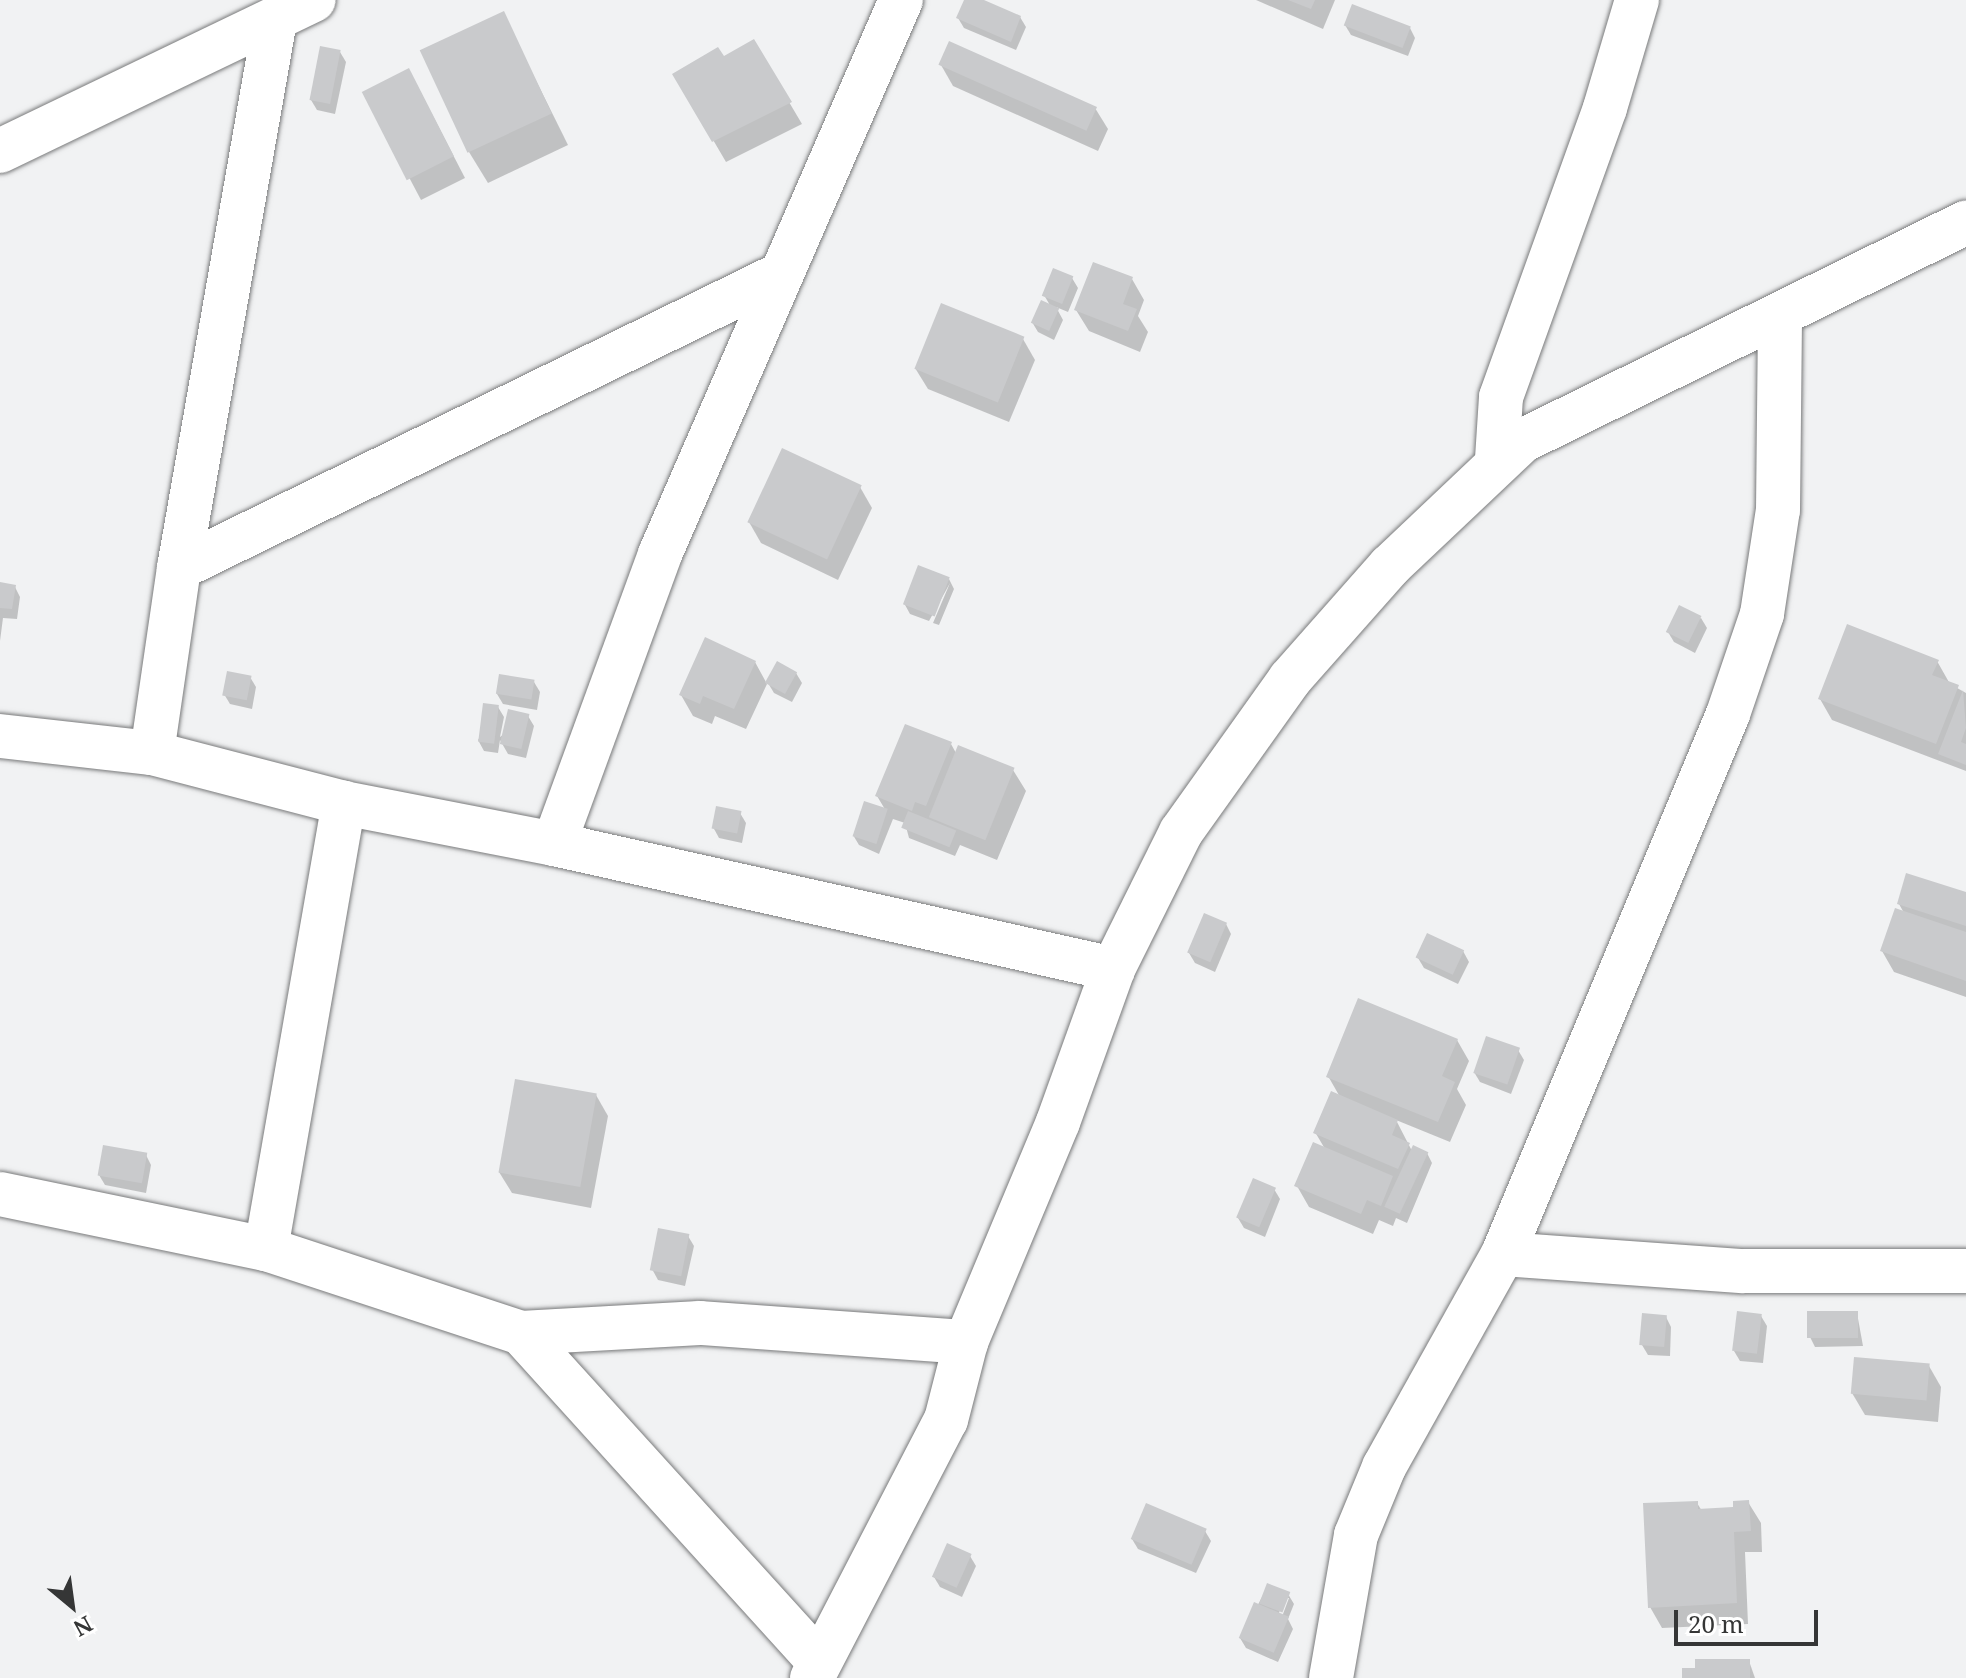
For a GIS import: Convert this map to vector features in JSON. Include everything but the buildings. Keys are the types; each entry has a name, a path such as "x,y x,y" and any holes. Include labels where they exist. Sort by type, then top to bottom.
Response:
{"street":[{"path":"0,151 314,0"},
{"path":"554,844 660,554 901,0"},
{"path":"1497,459 1505,383 1605,108 1637,0"},
{"path":"152,753 179,568 275,20"},
{"path":"521,1333 815,1670 946,1420 966,1342 1058,1122 1113,969 1181,832 1290,679 1390,566 1497,459 1553,423 1966,223"},
{"path":"179,568 781,274"},
{"path":"1331,1678 1362,1522 1418,1402 1503,1254 1728,714 1762,614 1778,510 1780,315"},
{"path":"0,736 152,753 344,803 554,844 1113,969"},
{"path":"266,1249 344,803"},
{"path":"0,1194 266,1249 521,1333 700,1323 966,1342"},
{"path":"1503,1254 1743,1271 1966,1271"}]}
